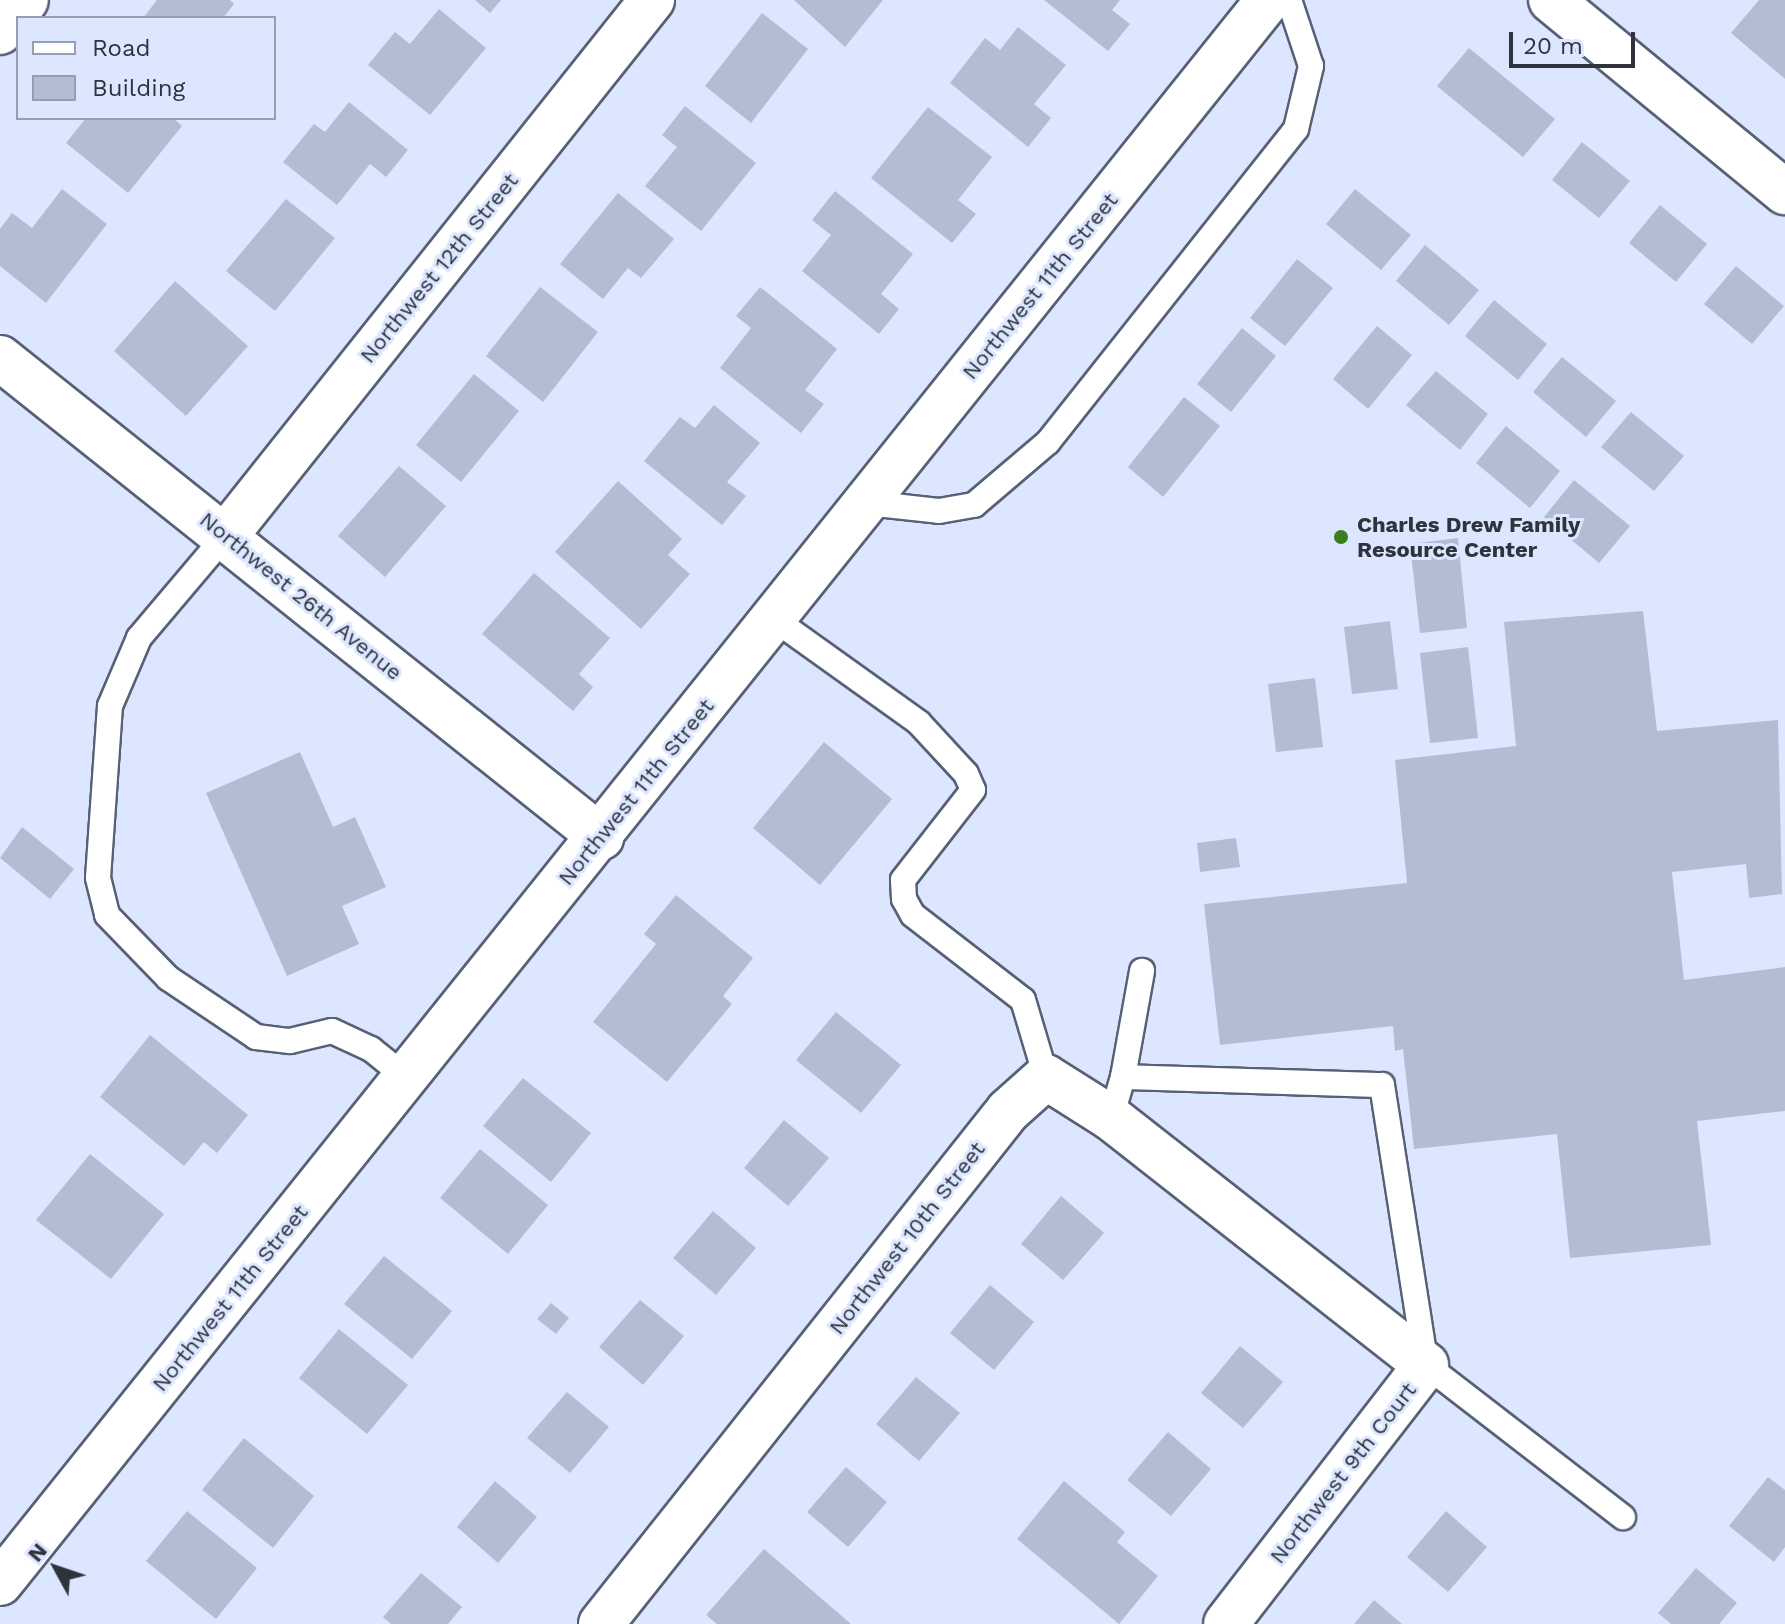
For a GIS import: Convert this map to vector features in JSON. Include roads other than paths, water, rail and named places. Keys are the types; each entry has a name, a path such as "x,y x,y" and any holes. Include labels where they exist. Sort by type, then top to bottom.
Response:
{"street":[{"path":"0,32 26,0"},
{"name":"Northwest 12th Street","path":"226,535 652,0"},
{"name":"Northwest 11th Street","path":"0,1583 601,837 1268,0"},
{"path":"1551,0 1785,192"},
{"name":"Northwest 26th Avenue","path":"0,358 226,535 601,837"},
{"path":"1046,1077 1117,1098"},
{"name":"Northwest 10th Street","path":"601,1624 1008,1111 1046,1077"},
{"name":"Northwest 9th Court","path":"1117,1098 1269,1244 1426,1365 1226,1624"}],"lane":[{"path":"867,503 939,511 974,505 1048,442 1296,129 1311,66 1289,0"},
{"path":"226,535 139,638 110,706 98,878 107,915 168,978 256,1037 290,1041 332,1031 407,1078"},
{"path":"774,619 919,723 966,774 973,790 903,880 904,899 913,915 1023,1000 1046,1077"},
{"path":"1142,971 1117,1098 1382,1085 1426,1365 1623,1517"}],"place":[{"name":"Charles Drew Family Resource Center","path":"1341,537"}]}
